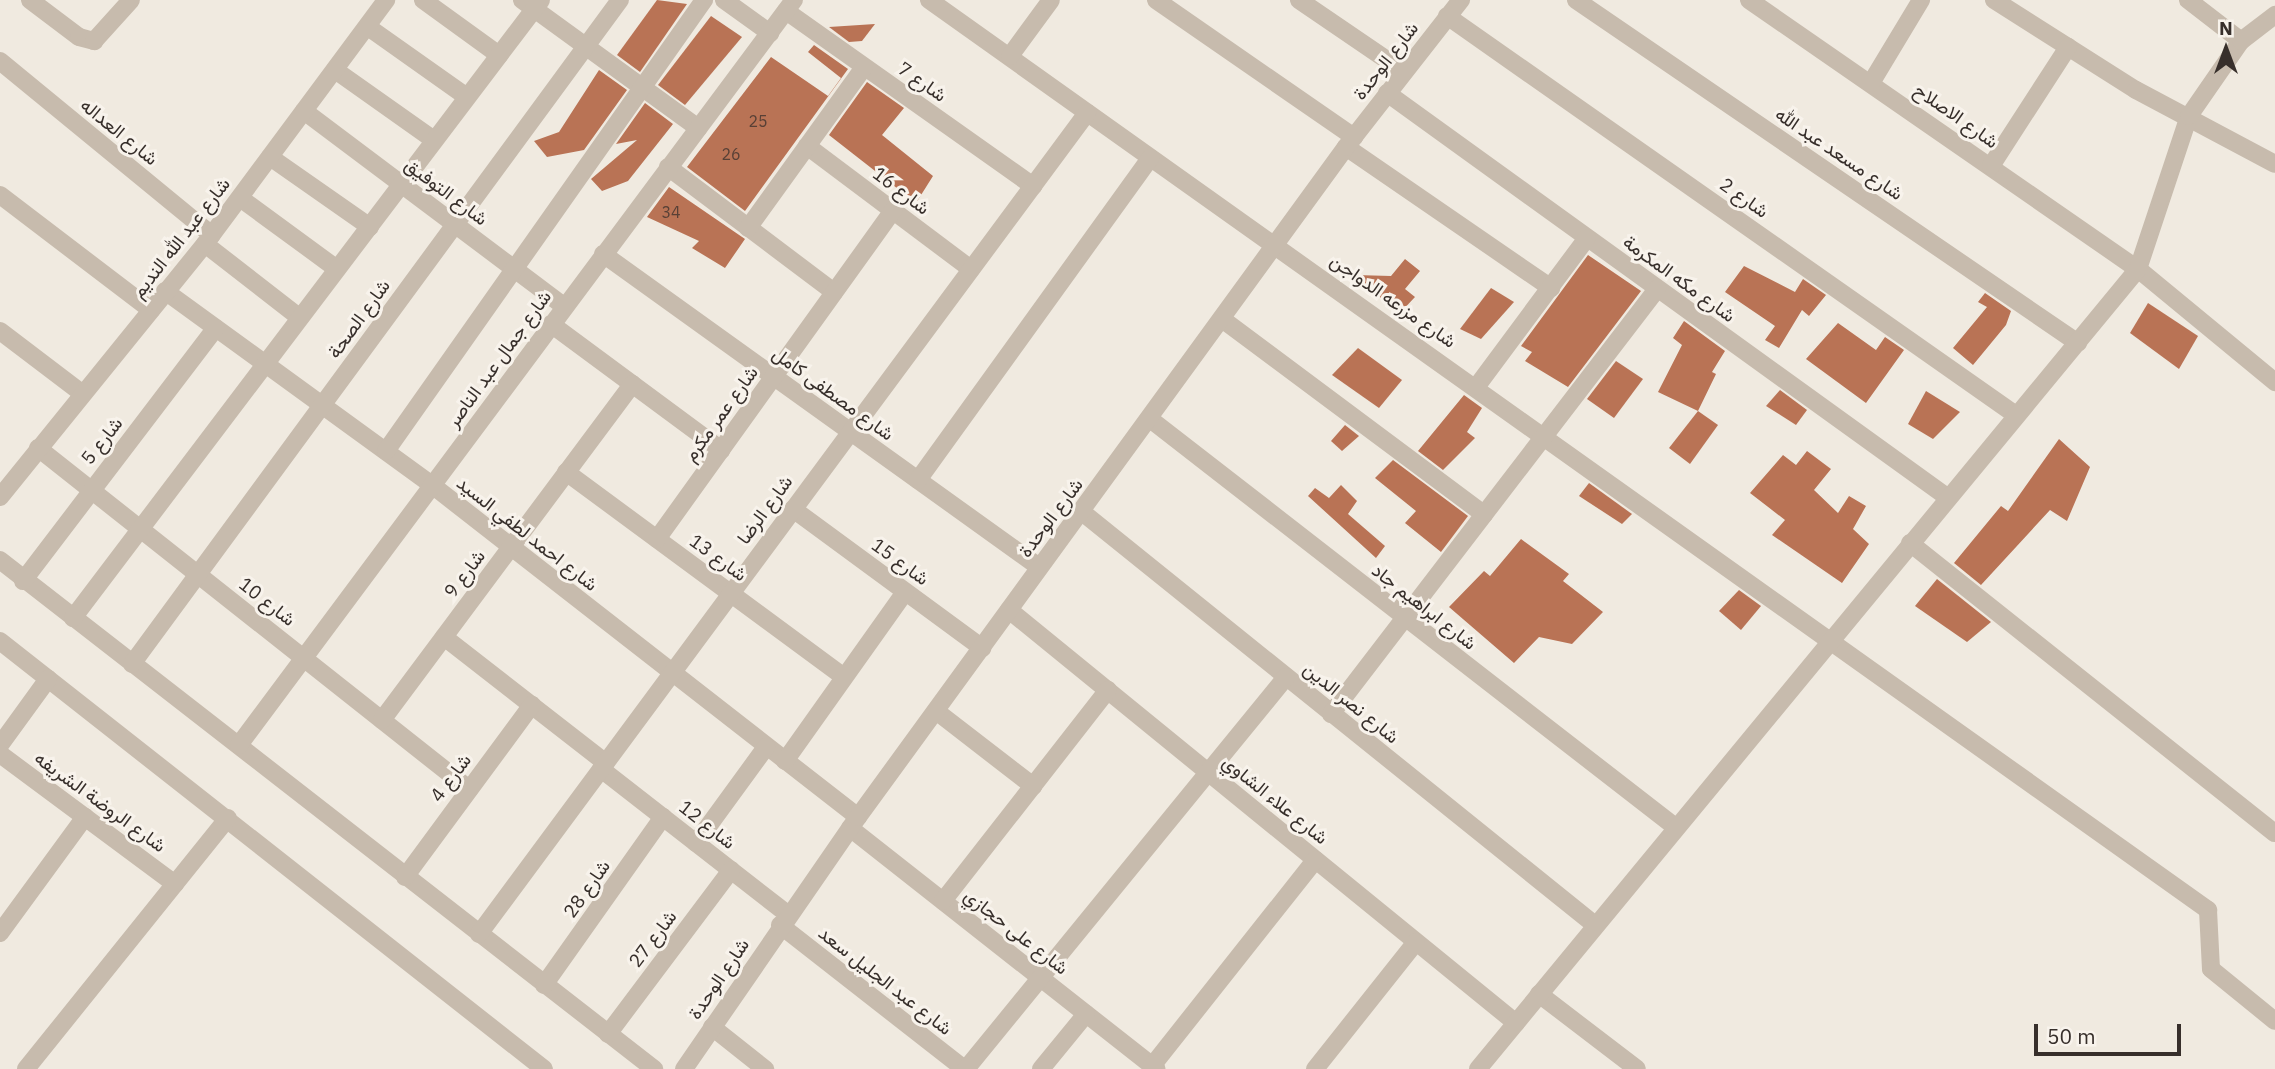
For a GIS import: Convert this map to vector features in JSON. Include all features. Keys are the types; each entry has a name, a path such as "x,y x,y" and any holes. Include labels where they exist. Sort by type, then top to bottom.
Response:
{"street":[{"path":"30,0 79,37 94,41 131,0"},
{"name":"شارع عبد الله النديم","path":"0,496 209,240 386,0"},
{"path":"423,0 499,55"},
{"name":"شارع الصحة","path":"132,664 620,0"},
{"path":"386,451 704,0"},
{"path":"724,0 769,33"},
{"name":"شارع مزرعه الدواجن","path":"929,0 1477,386 1829,641 2208,910 2211,969 2275,1021"},
{"path":"1010,57 1051,0"},
{"path":"1156,0 1550,288"},
{"path":"1299,0 1403,71"},
{"name":"شارع الوحدة","path":"684,1069 784,920 1039,567 1082,512 1350,142 1461,0"},
{"name":"شارع مسعد عبد الله","path":"1576,0 2078,342"},
{"name":"شارع الاصلاح","path":"1749,0 2138,269 2275,382"},
{"path":"1871,83 1921,0"},
{"path":"1994,0 2068,47 2275,164"},
{"path":"2188,0 2241,41"},
{"path":"73,618 499,55 532,3 585,47 698,128"},
{"name":"شارع جمال عبد الناصر","path":"239,745 790,5"},
{"name":"شارع 7","path":"790,5 864,66 1033,186"},
{"path":"1478,1069 1674,826 2138,269 2189,116 2241,41 2275,15"},
{"name":"شارع 2","path":"1447,16 2016,415"},
{"path":"368,27 467,97"},
{"path":"1991,166 2068,47"},
{"name":"شارع العداله","path":"0,61 300,318"},
{"path":"748,228 864,66"},
{"path":"335,70 434,140"},
{"name":"شارع مكه المكرمة","path":"1387,93 1947,497"},
{"name":"شارع التوفيق","path":"304,111 564,306"},
{"name":"شارع الرضا","path":"479,934 1087,113"},
{"name":"شارع 16","path":"807,146 971,269"},
{"path":"270,157 370,227"},
{"path":"918,481 1150,158"},
{"path":"668,167 834,292"},
{"path":"0,195 151,310"},
{"path":"240,198 337,269"},
{"name":"شارع عمر مكرم","path":"657,539 892,210"},
{"path":"1477,386 1587,238"},
{"name":"شارع مصطفى كامل","path":"603,254 1039,567"},
{"path":"1331,714 1657,289"},
{"name":"شارع احمد لطفي السيد","path":"165,291 432,485 670,675 785,761 854,822"},
{"path":"1222,319 1484,514"},
{"path":"551,324 721,450"},
{"name":"شارع 5","path":"23,581 216,328"},
{"path":"0,331 83,394"},
{"name":"شارع 9","path":"382,720 632,384"},
{"name":"شارع ابراهيم جاد","path":"1150,419 1674,826"},
{"name":"شارع 10","path":"38,448 469,789"},
{"name":"شارع 13","path":"566,472 844,677"},
{"name":"شارع 15","path":"793,509 982,648"},
{"name":"شارع نصر الدين","path":"1082,512 1595,925"},
{"path":"1910,543 2275,833"},
{"path":"0,560 23,581 239,745 654,1069"},
{"path":"785,761 905,592"},
{"name":"شارع علاء الشاوي","path":"1009,610 1516,1023"},
{"name":"شارع 12","path":"444,637 532,705 663,817 732,870 784,920"},
{"path":"0,642 228,818 544,1069"},
{"path":"965,1069 1286,677"},
{"path":"0,745 48,679"},
{"path":"943,901 1108,690"},
{"name":"شارع 4","path":"405,877 532,705"},
{"path":"936,711 1033,786"},
{"path":"696,843 766,747"},
{"name":"شارع الروضة الشريفه","path":"0,754 175,884"},
{"path":"0,933 85,817"},
{"name":"شارع 28","path":"544,985 663,817"},
{"path":"26,1069 228,818"},
{"name":"شارع على حجازي","path":"854,822 943,901 1154,1068"},
{"path":"1154,1068 1315,860"},
{"name":"شارع 27","path":"608,1034 732,870"},
{"name":"شارع عبد الجليل سعد","path":"784,920 965,1069"},
{"path":"1315,1069 1416,942"},
{"path":"1539,994 1637,1069"},
{"path":"1041,1069 1086,1014"},
{"path":"712,1027 765,1069"}],"building":[{"path":"657,0 687,4 640,72 617,55"},
{"path":"711,16 742,37 685,105 658,85"},
{"path":"875,24 862,41 849,42 829,27"},
{"path":"814,45 848,69 745,211 687,167 771,57 828,96 841,78 808,52"},
{"path":"599,70 627,90 584,150 547,157 534,141 559,132"},
{"path":"867,82 904,108 882,135 933,176 916,203 829,135"},
{"path":"645,103 673,124 628,181 602,191 591,179 637,140 616,144"},
{"path":"669,187 745,239 725,268 692,248 699,241 647,217"},
{"path":"1588,255 1641,291 1568,387 1525,361 1532,352 1521,346"},
{"path":"1405,259 1420,271 1405,289 1415,297 1399,314 1355,275 1391,276"},
{"path":"1744,266 1795,292 1803,279 1826,295 1809,316 1802,310 1779,348 1765,340 1775,326 1725,292"},
{"path":"1491,288 1514,302 1481,339 1460,329"},
{"path":"1985,293 2011,311 2006,325 1973,365 1953,348 1987,307 1978,302"},
{"path":"2148,303 2198,336 2179,369 2130,333"},
{"path":"1684,321 1725,351 1712,372 1716,374 1698,411 1658,392 1682,345 1673,338"},
{"path":"1838,323 1876,350 1885,337 1904,350 1866,403 1806,359"},
{"path":"1358,348 1402,380 1379,408 1332,375"},
{"path":"1616,361 1643,379 1614,418 1587,399"},
{"path":"1780,390 1807,410 1796,425 1766,406"},
{"path":"1926,391 1960,412 1933,439 1908,424"},
{"path":"1464,395 1482,408 1467,432 1475,438 1443,470 1418,451"},
{"path":"1698,411 1718,425 1690,464 1669,448"},
{"path":"1345,425 1359,436 1342,451 1331,441"},
{"path":"2059,439 2090,467 2067,521 2050,510 1981,585 1954,563 2001,506 2008,511"},
{"path":"1807,451 1831,469 1814,490 1838,513 1849,496 1866,506 1853,529 1869,544 1842,583 1772,535 1785,520 1750,493 1783,455 1796,465"},
{"path":"1393,460 1468,516 1441,552 1405,523 1416,511 1375,478"},
{"path":"1589,483 1632,514 1622,524 1579,496"},
{"path":"1341,485 1357,501 1348,514 1385,546 1376,558 1308,496 1315,488 1329,498"},
{"path":"1521,539 1569,574 1563,581 1603,612 1572,644 1539,637 1514,663 1449,607 1484,571 1490,576"},
{"path":"1937,579 1991,622 1967,642 1915,606"},
{"path":"1739,590 1761,606 1741,630 1719,611"}]}
